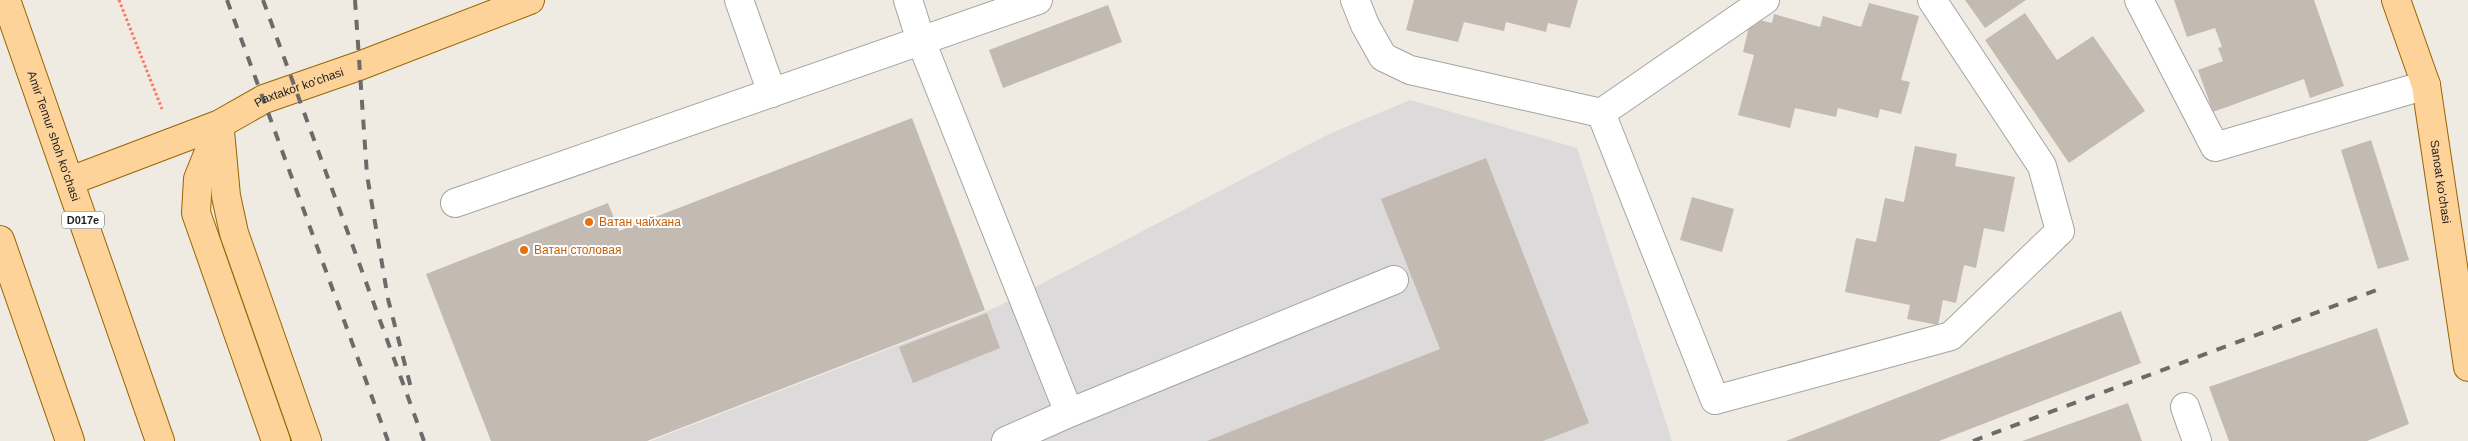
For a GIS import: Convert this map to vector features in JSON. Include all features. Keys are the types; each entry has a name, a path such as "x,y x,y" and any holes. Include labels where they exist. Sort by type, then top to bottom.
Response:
{"main road":[{"name":"Amir Temur shoh ko'chasi","path":"6,0 160,441"},
{"name":"Paxtakor ko'chasi","path":"70,181 220,124 264,99 359,66 530,0"},
{"name":"Sanoat ko'chasi","path":"2396,0 2426,85 2461,270 2468,367"},
{"path":"220,124 198,179 196,213 276,441"},
{"path":"220,124 226,196 234,233 308,441"},
{"path":"0,240 70,441"}],"street":[{"path":"739,0 772,93"},
{"path":"908,0 921,41 1069,413"},
{"path":"455,203 1038,0"},
{"path":"1355,0 1365,25 1383,57 1410,70 1601,113 1765,0"},
{"path":"1601,113 1715,400 1952,336 2060,231 2042,166 1932,0"},
{"path":"2139,0 2215,147 2426,85"},
{"path":"1006,441 1069,413 1394,280"},
{"path":"2185,407 2197,441"}],"path":[{"path":"119,0 175,142"}],"shaded area":[{"path":"1410,100 1577,148 1672,441 651,441 997,307 1327,135"}],"building":[{"path":"1414,0 1578,0 1570,28 1548,23 1546,32 1506,22 1504,31 1464,22 1458,42 1406,30"},
{"path":"1965,0 2026,0 1985,28"},
{"path":"2174,0 2314,0 2344,86 2310,98 2304,79 2213,112 2198,70 2223,61 2218,48 2222,47 2215,28 2187,37"},
{"path":"1869,3 1919,16 1901,80 1910,82 1901,114 1880,109 1878,118 1838,108 1836,117 1795,108 1790,128 1738,115 1754,55 1743,52 1751,18 1772,23 1774,14 1820,27 1823,16 1861,27"},
{"path":"1108,5 1122,42 1003,88 989,50"},
{"path":"2025,13 2057,60 2093,36 2145,111 2069,163 1985,40"},
{"path":"912,118 985,310 647,441 491,441 426,274 608,203 619,231"},
{"path":"2371,140 2409,260 2378,269 2341,150"},
{"path":"1915,146 1957,154 1955,166 2015,177 2004,232 1984,228 1976,268 1964,265 1956,303 1943,300 1938,325 1907,319 1910,305 1845,292 1856,238 1876,242 1885,198 1904,202"},
{"path":"1486,158 1589,423 1543,441 1207,441 1440,349 1381,199"},
{"path":"1692,197 1734,209 1722,252 1680,240"},
{"path":"2121,311 2141,363 1939,441 1786,441"},
{"path":"987,313 1000,348 913,383 899,347"},
{"path":"2377,328 2409,424 2367,441 2229,441 2209,387"},
{"path":"2128,403 2142,441 2022,441"}],"railway":[{"path":"227,0 388,441"},
{"path":"263,0 424,441"},
{"path":"355,0 367,175 388,299 411,388"},
{"path":"1973,441 2382,288"}],"place":[{"name":"Ватан чайхана","path":"589,222"},
{"name":"Ватан столовая","path":"524,250"}]}
